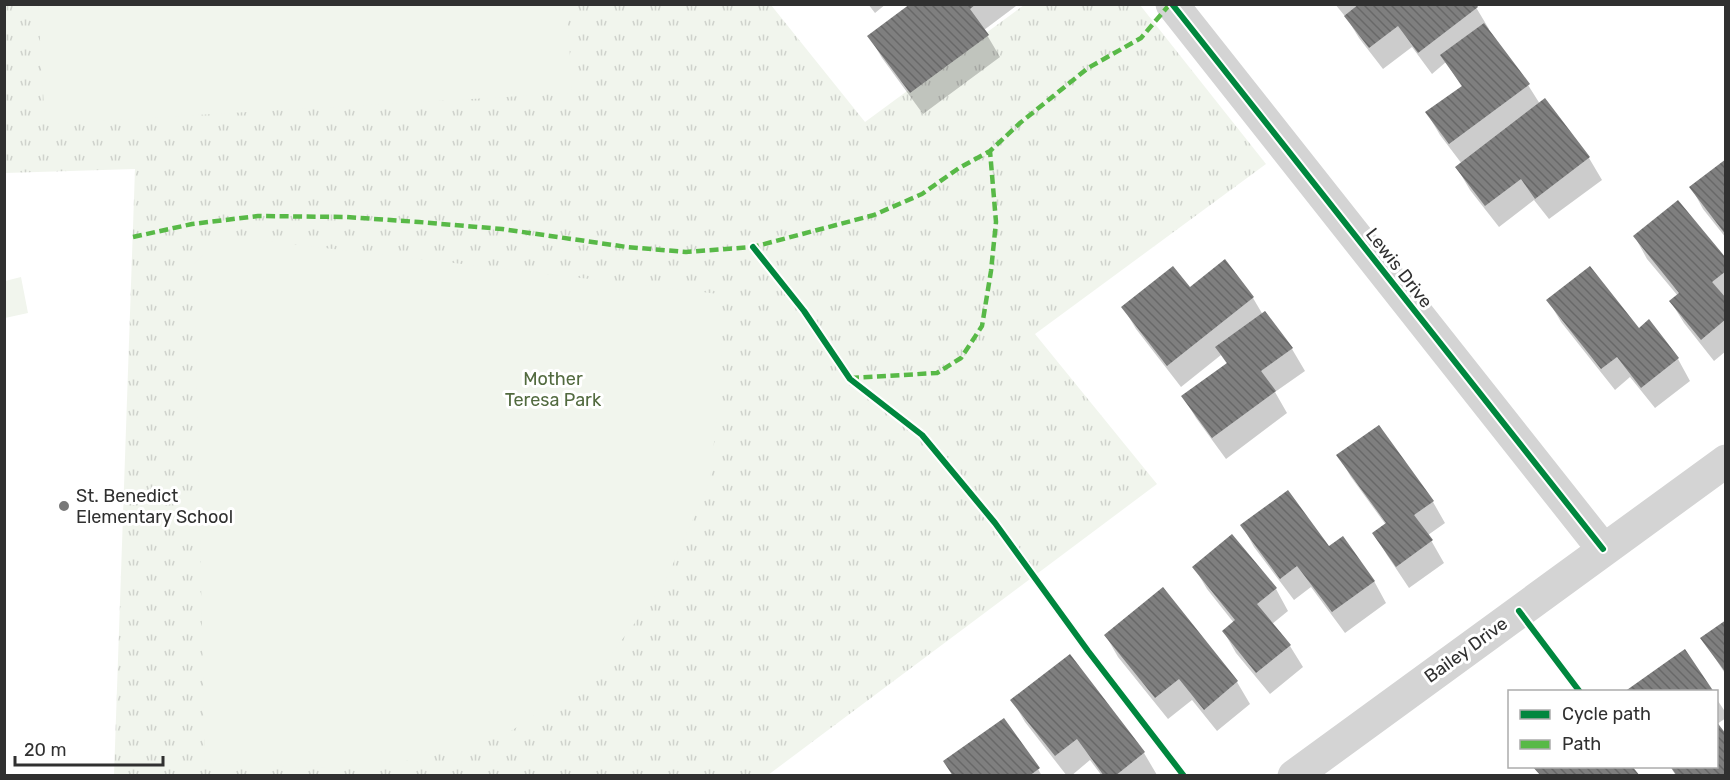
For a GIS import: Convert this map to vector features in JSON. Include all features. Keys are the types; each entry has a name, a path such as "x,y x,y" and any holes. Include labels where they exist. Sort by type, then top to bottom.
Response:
{"street":[{"name":"Lewis Drive","path":"1172,4 1603,549"},
{"name":"Bailey Drive","path":"1293,776 1725,460"}],"green space":[{"name":"Mother Teresa Park","path":"4,5 771,5 865,122 1024,5 1140,5 1266,164 1035,334 1157,484 768,775 114,775 135,169 5,173"},
{"path":"38,5 567,5 572,93 45,124"},
{"path":"222,236 719,294 722,365 710,481 663,586 595,675 502,737 374,769 205,765 194,264"},
{"path":"21,277 28,313 5,318 5,281"}],"building":[{"path":"910,4 976,4 970,9 989,35 910,93 867,36"},
{"path":"1359,4 1476,4 1478,7 1418,53 1398,26 1369,48 1344,16"},
{"path":"1484,23 1530,84 1449,144 1425,112 1462,86 1440,55"},
{"path":"1545,98 1590,157 1535,199 1521,179 1485,206 1455,167"},
{"path":"1726,159 1726,235 1689,187"},
{"path":"1678,200 1726,258 1726,271 1712,282 1726,298 1726,319 1701,340 1669,301 1679,293 1633,236"},
{"path":"1225,259 1254,297 1167,366 1121,307 1173,266 1190,287"},
{"path":"1590,266 1639,328 1649,319 1679,358 1641,388 1617,357 1601,369 1546,300"},
{"path":"1265,311 1293,348 1261,371 1276,391 1212,438 1181,396 1227,363 1215,347"},
{"path":"1379,425 1434,501 1414,515 1433,540 1396,567 1372,533 1386,523 1336,455"},
{"path":"1288,490 1329,546 1343,536 1375,581 1332,612 1297,566 1280,579 1240,525"},
{"path":"1232,534 1277,588 1257,604 1291,645 1256,673 1222,631 1235,620 1192,567"},
{"path":"1163,587 1238,681 1204,710 1179,679 1155,698 1104,635"},
{"path":"1726,620 1726,673 1700,638"},
{"path":"1685,649 1713,690 1627,690"},
{"path":"1070,654 1145,752 1115,776 1104,776 1077,739 1055,756 1010,700"},
{"path":"1004,718 1040,768 1029,776 953,776 943,761"},
{"path":"1718,724 1726,734 1726,776 1677,776 1671,768 1718,768"},
{"path":"1534,768 1634,768 1640,776 1541,776"}],"marked path":[{"path":"133,237 192,224 258,216 346,217 502,229 627,247 686,252 753,247 874,215 922,194 959,168 990,151 1020,123 1088,68 1141,38 1170,4"},
{"path":"850,378 937,373 961,358 982,326 996,222 990,151"}],"cycle path":[{"path":"1172,4 1603,549"},
{"path":"753,247 804,311 850,379 922,435 995,523 1088,651 1184,776"},
{"path":"1519,611 1578,690"}],"place":[{"name":"St. Benedict Elementary School","path":"64,506"}]}
